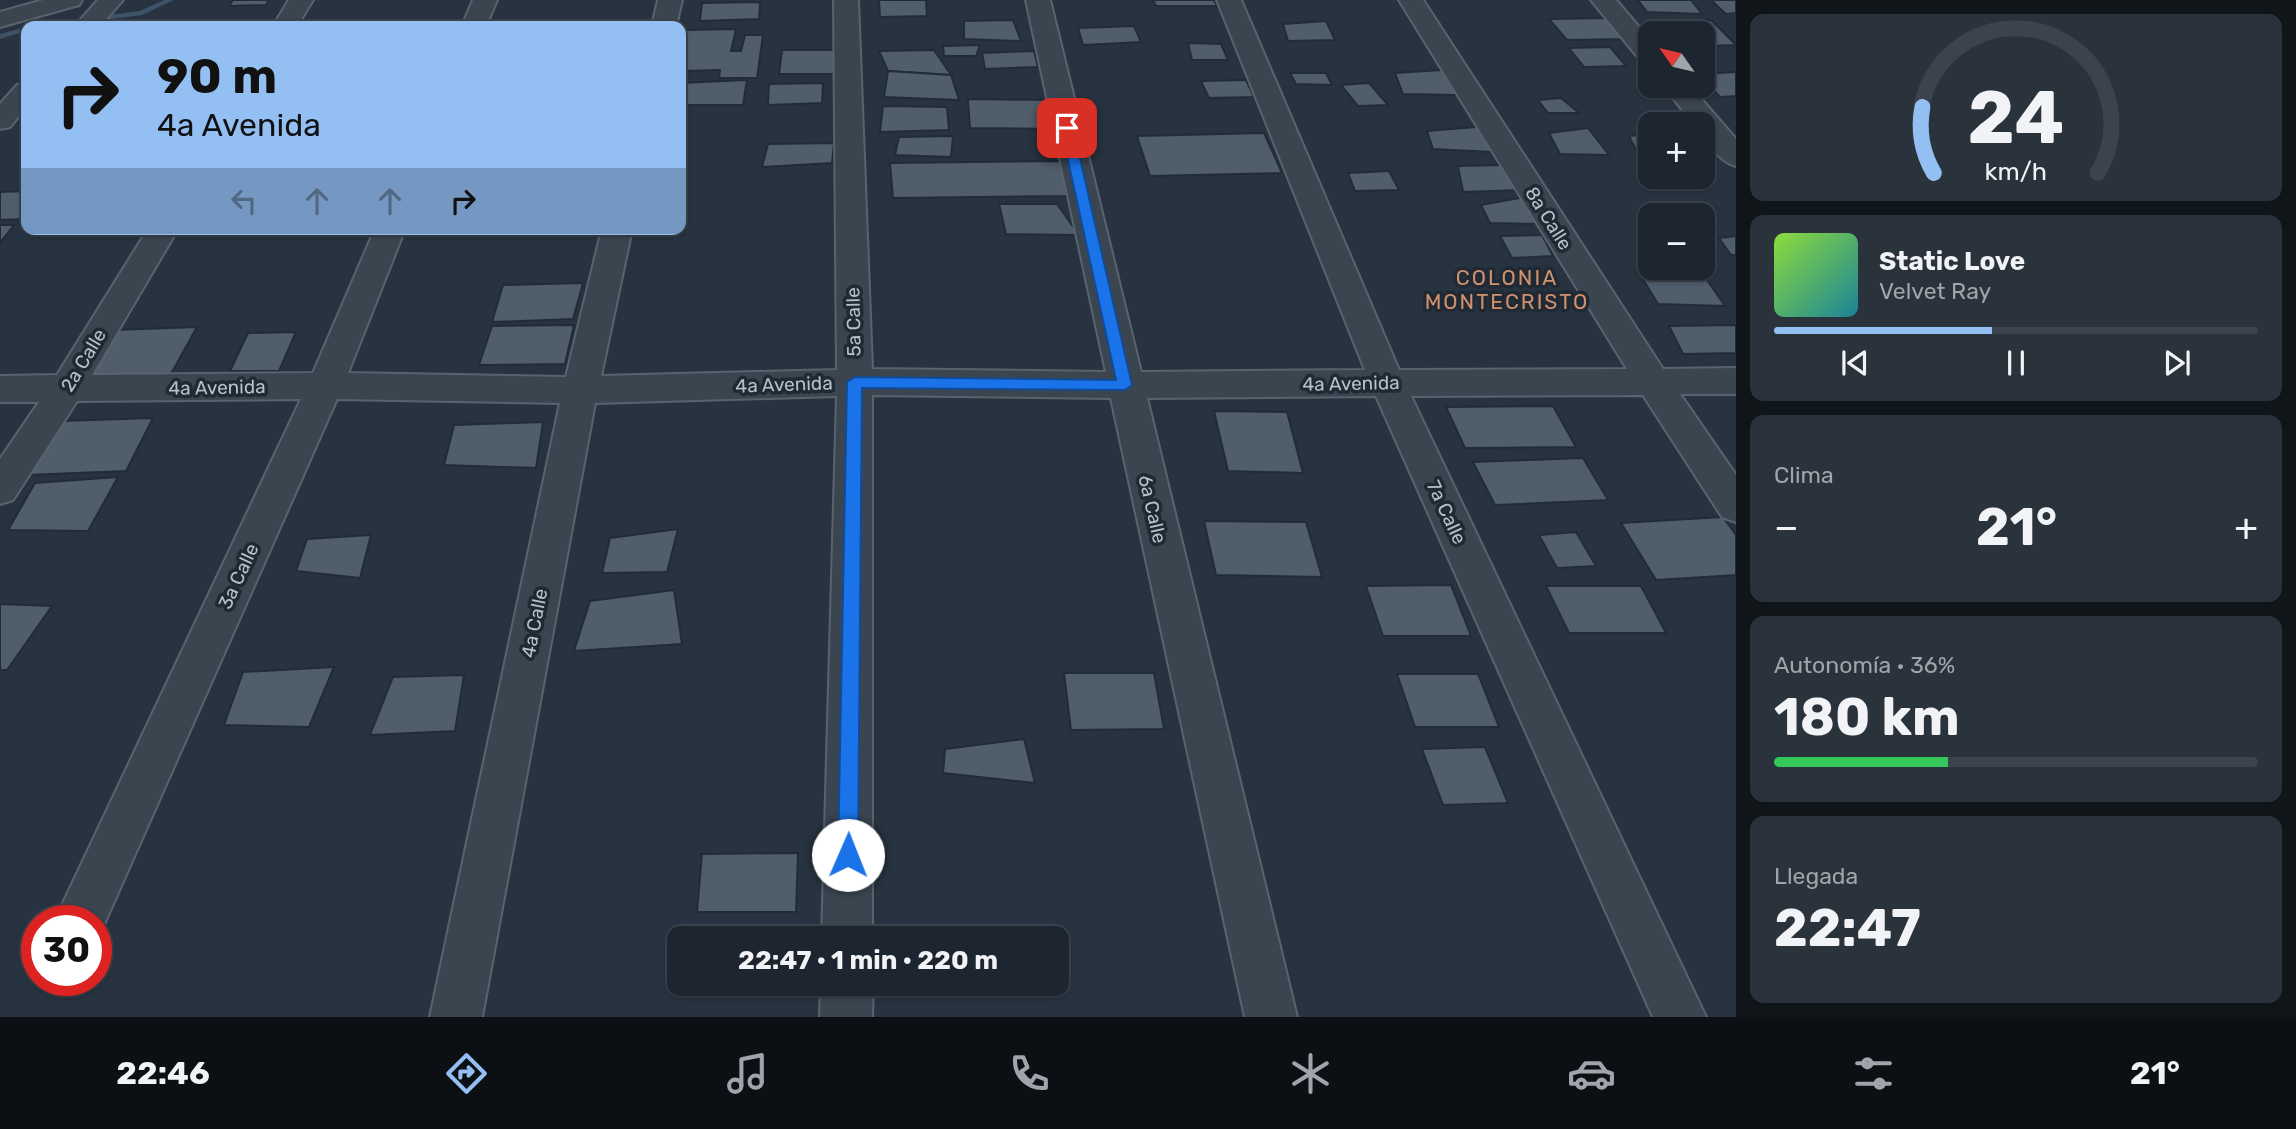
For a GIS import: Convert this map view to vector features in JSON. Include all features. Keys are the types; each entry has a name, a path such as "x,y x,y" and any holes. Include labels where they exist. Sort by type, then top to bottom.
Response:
{"street":[{"path":"0,20 70,0"},
{"path":"92,21 111,0"},
{"path":"288,21 301,0"},
{"path":"476,21 485,0"},
{"path":"665,21 670,0"},
{"name":"5a Calle","path":"846,0 855,382 847,926"},
{"name":"6a Calle","path":"1038,0 1271,1017"},
{"name":"7a Calle","path":"1229,0 1387,382 1679,1017"},
{"name":"8a Calle","path":"1411,0 1653,382 1736,506"},
{"path":"1602,0 1638,42"},
{"path":"0,121 21,97"},
{"path":"1685,98 1736,157"},
{"name":"2a Calle","path":"0,489 66,388 159,235"},
{"name":"3a Calle","path":"87,905 325,386 388,235"},
{"name":"4a Calle","path":"456,1017 579,390 616,235"},
{"name":"4a Avenida","path":"0,389 325,386 579,390 855,382 1125,385 1736,380"},
{"path":"846,996 846,1017"}],"building":[{"path":"233,0 269,0 266,5 229,6"},
{"path":"879,0 926,0 927,16 880,17"},
{"path":"1153,0 1214,0 1217,6 1156,6"},
{"path":"1638,0 1691,0 1702,14 1647,12"},
{"path":"1711,0 1736,0 1736,13 1726,14"},
{"path":"760,2 759,19 700,21 702,3"},
{"path":"1608,18 1626,39 1567,40 1549,19"},
{"path":"1013,20 1021,41 964,39 964,21"},
{"path":"1326,21 1335,40 1288,41 1283,24"},
{"path":"1715,24 1736,45 1715,46"},
{"path":"1134,26 1141,42 1083,45 1078,28"},
{"path":"736,29 731,51 741,51 745,35 763,35 757,78 719,78 720,70 686,71 686,30"},
{"path":"1188,43 1221,44 1228,60 1192,60"},
{"path":"980,45 976,56 944,56 943,46"},
{"path":"1610,47 1626,66 1584,67 1569,48"},
{"path":"782,50 841,50 839,74 779,74"},
{"path":"934,50 951,75 888,71 879,51"},
{"path":"1034,51 1038,67 985,69 982,53"},
{"path":"1442,70 1457,95 1403,94 1395,73"},
{"path":"888,71 951,75 959,100 884,97"},
{"path":"1736,72 1736,96 1720,97 1715,92 1715,73"},
{"path":"1290,73 1326,73 1332,85 1296,84"},
{"path":"747,80 743,105 686,105 686,83"},
{"path":"1246,80 1254,97 1209,98 1201,81"},
{"path":"823,83 822,103 768,105 769,84"},
{"path":"1369,83 1388,105 1358,106 1341,85"},
{"path":"1561,98 1579,113 1548,113 1538,100"},
{"path":"968,99 1046,100 1056,129 970,128"},
{"path":"883,106 947,107 949,130 880,132"},
{"path":"1477,127 1492,152 1433,149 1427,131"},
{"path":"1588,128 1609,155 1560,154 1549,133"},
{"path":"1264,133 1282,173 1150,176 1137,136"},
{"path":"1638,135 1638,154 1629,136"},
{"path":"953,136 951,157 895,155 899,137"},
{"path":"834,143 832,163 762,167 768,144"},
{"path":"1715,146 1724,154 1715,154"},
{"path":"1063,161 1071,196 893,198 890,163"},
{"path":"1504,165 1521,190 1463,192 1458,166"},
{"path":"1389,171 1399,190 1355,191 1348,173"},
{"path":"21,191 21,219 0,220 0,192"},
{"path":"1525,197 1540,224 1490,223 1481,205"},
{"path":"999,204 1057,204 1079,235 1006,234"},
{"path":"0,225 14,225 0,243"},
{"path":"1542,235 1553,256 1512,258 1500,236"},
{"path":"1736,236 1736,255 1731,255 1719,238"},
{"path":"1643,280 1707,280 1725,306 1658,304"},
{"path":"583,283 573,319 492,322 503,285"},
{"path":"574,325 565,364 479,365 492,326"},
{"path":"1736,325 1736,353 1683,354 1669,326"},
{"path":"197,327 171,374 88,375 114,330"},
{"path":"296,332 279,371 230,371 248,333"},
{"path":"1553,406 1576,447 1465,448 1446,407"},
{"path":"1214,411 1287,412 1303,473 1228,471"},
{"path":"153,418 126,471 26,475 61,421"},
{"path":"543,422 536,468 444,465 454,425"},
{"path":"1583,458 1608,500 1495,505 1473,462"},
{"path":"118,477 88,531 8,530 35,483"},
{"path":"1723,517 1736,535 1736,575 1656,580 1621,523"},
{"path":"1204,521 1306,522 1322,577 1216,575"},
{"path":"678,529 667,572 602,573 610,538"},
{"path":"1576,532 1596,566 1557,568 1539,535"},
{"path":"371,535 360,578 296,571 307,539"},
{"path":"1451,585 1471,636 1383,636 1366,586"},
{"path":"1546,586 1641,586 1666,633 1569,633"},
{"path":"674,590 682,644 574,651 590,601"},
{"path":"0,604 52,606 7,670 0,670"},
{"path":"334,667 309,727 224,725 243,672"},
{"path":"1064,673 1154,673 1164,729 1071,730"},
{"path":"1397,674 1478,674 1499,727 1415,727"},
{"path":"464,675 455,731 370,735 393,677"},
{"path":"1024,739 1035,783 943,773 945,749"},
{"path":"1485,747 1508,803 1443,805 1422,749"},
{"path":"798,853 796,912 697,912 702,854"}],"waterway":[{"path":"80,21 142,13 170,0"},
{"path":"0,37 21,31"}],"district":[{"name":"COLONIA MONTECRISTO","path":"1507,290"}],"route":[{"path":"848,855 855,382 1125,385 1067,128"}]}
